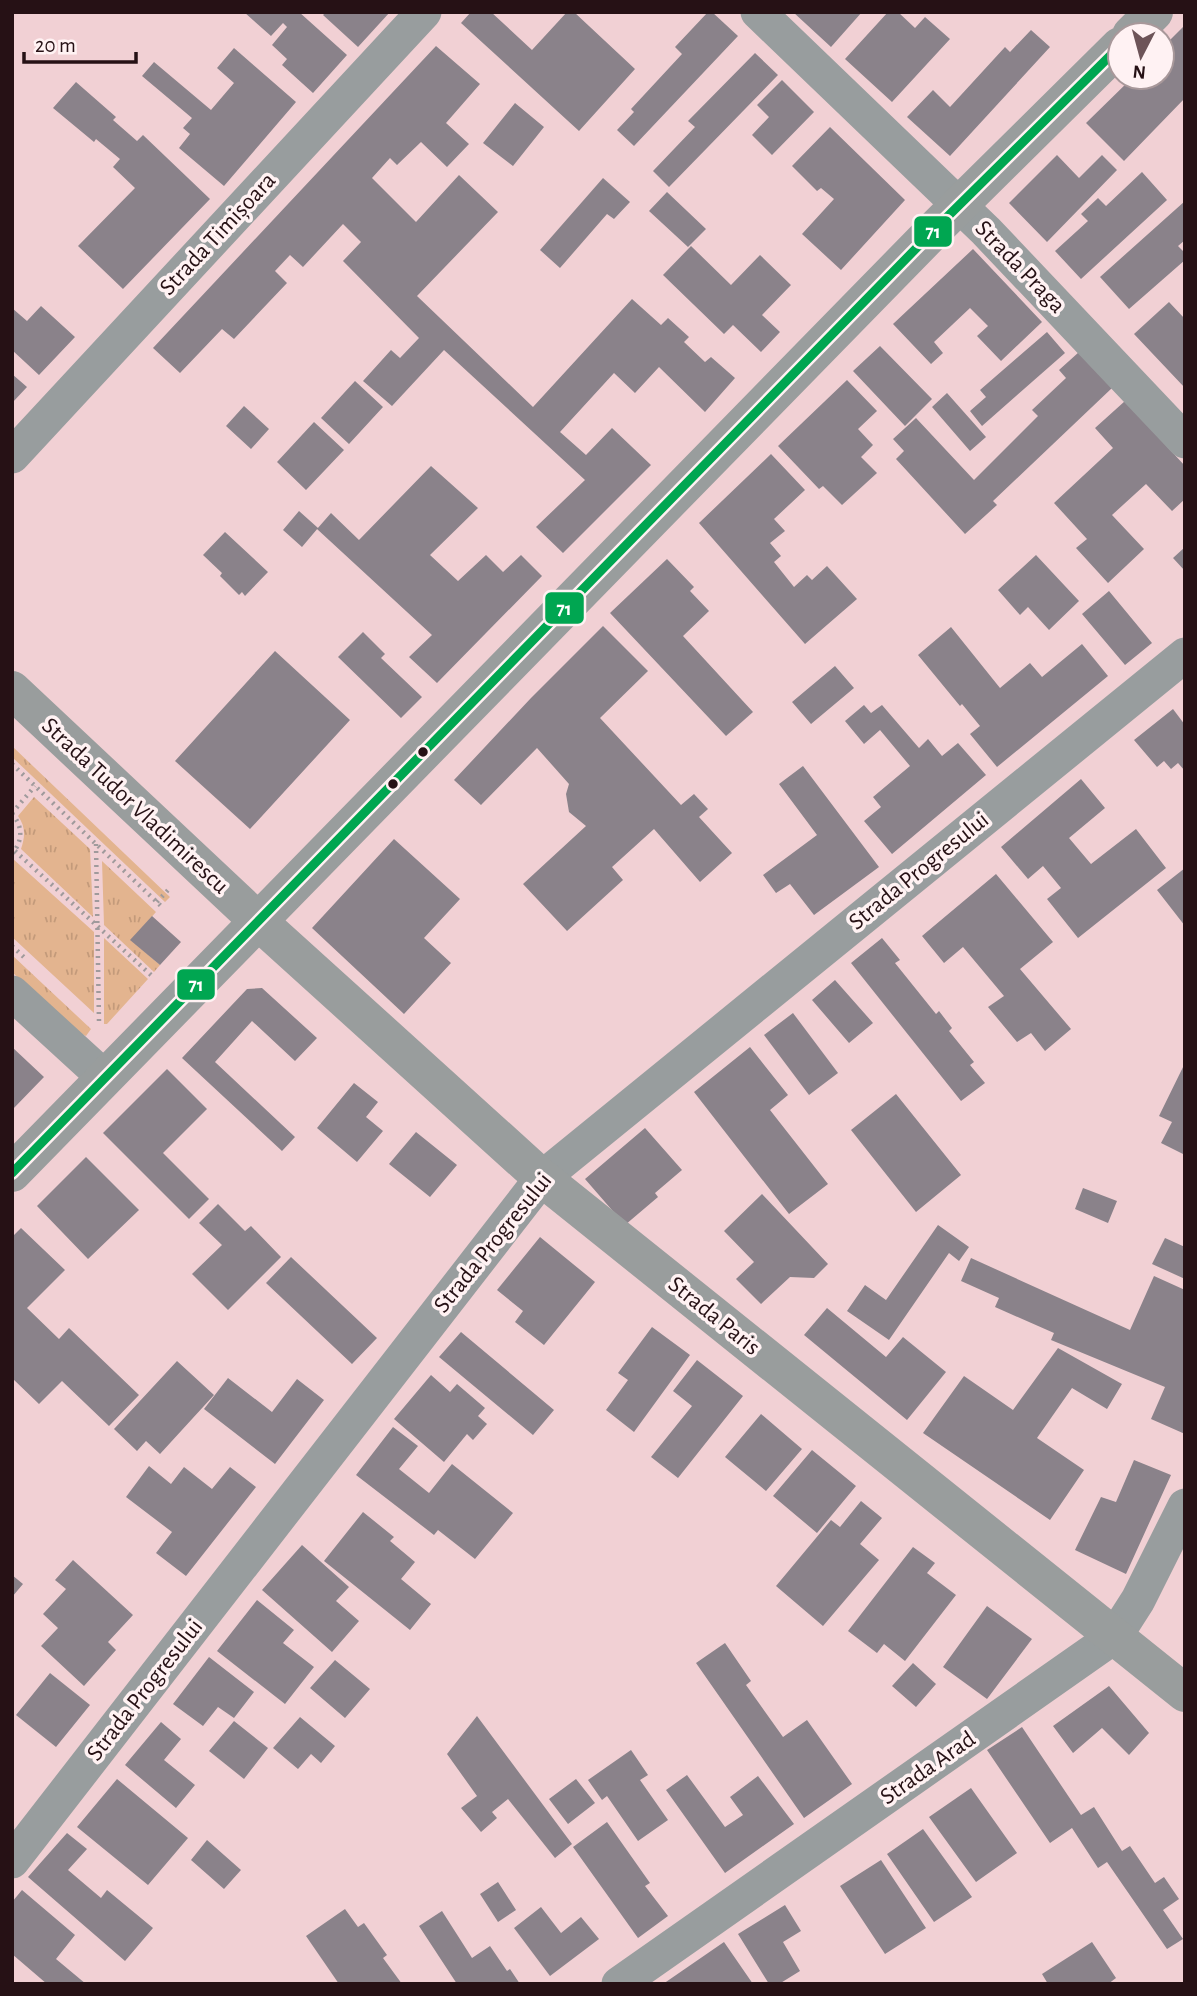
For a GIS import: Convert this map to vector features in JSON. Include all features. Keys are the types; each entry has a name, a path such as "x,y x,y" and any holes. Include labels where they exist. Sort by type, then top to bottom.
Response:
{"street":[{"name":"Strada Timișoara","path":"12,456 424,12"},
{"name":"Strada Praga","path":"758,12 959,205 1185,441"},
{"path":"12,1174 959,205 1106,60"},
{"name":"Strada Progresului","path":"12,1861 542,1178 1185,655"},
{"name":"Strada Tudor Vladimirescu","path":"12,690 258,921"},
{"name":"Strada Paris","path":"258,921 542,1178 1185,1693"},
{"path":"12,993 105,1078"},
{"name":"Strada Arad","path":"619,1984 1115,1636 1138,1600 1185,1506"}],"path":[{"path":"12,765 161,906"},
{"path":"35,786 12,813 17,819 21,835 14,852 151,975"},
{"path":"90,1019 100,1028 96,844"},
{"path":"12,946 32,964"}],"green space":[{"path":"12,746 170,897 165,902 12,757"},
{"path":"34,797 90,849 93,917 21,849 24,832 18,816"},
{"path":"12,858 94,932 94,1013 12,937"},
{"path":"102,861 156,912 131,940 160,965 154,972 104,925"},
{"path":"104,938 148,979 107,1024 104,1024"},
{"path":"12,955 91,1029 86,1036 75,1031 12,972"}],"building":[{"path":"244,12 299,12 347,55 313,93 282,65 287,59 272,45 287,27 283,23 271,36"},
{"path":"326,12 390,12 358,47 323,15"},
{"path":"471,12 491,12 532,50 567,12 574,12 635,69 579,131 461,23"},
{"path":"708,12 712,12 738,36 634,146 617,130 634,112 631,109 682,54 675,47"},
{"path":"793,12 862,12 831,47"},
{"path":"888,12 898,12 915,28 925,17 950,39 892,102 845,59"},
{"path":"1183,27 1185,29 1185,98 1124,161 1086,123 1119,91 1176,91 1176,34"},
{"path":"1031,30 1050,47 950,156 907,117 933,90 950,107 1005,47 1010,52"},
{"path":"436,46 480,84 446,123 469,144 447,167 421,142 397,165 390,158 372,178 416,222 459,175 498,212 417,296 533,407 632,299 661,325 668,318 689,337 684,342 705,362 711,357 735,378 705,412 659,367 635,393 614,373 560,432 586,455 612,428 651,465 563,553 536,527 585,480 444,350 392,406 363,381 391,350 400,358 419,338 343,261 361,242 343,224 303,267 290,255 275,271 287,283 234,339 222,329 180,373 153,348"},
{"path":"234,48 296,102 224,186 179,148 190,134 183,128 192,118 142,76 154,62 211,110 234,83 217,68"},
{"path":"755,53 778,75 669,187 653,171 695,127 688,121"},
{"path":"782,80 814,112 772,155 752,135 769,117 757,105"},
{"path":"76,82 116,117 113,120 137,141 143,135 210,199 123,289 78,246 135,188 113,167 120,159 96,139 94,142 53,108"},
{"path":"515,103 544,127 513,166 483,143"},
{"path":"830,127 905,200 841,270 802,234 834,199 821,188 817,191 792,166"},
{"path":"1057,155 1079,178 1102,155 1117,170 1047,242 1009,203"},
{"path":"1142,172 1167,200 1081,279 1055,251 1088,221 1081,214 1098,198 1106,206"},
{"path":"603,178 630,202 614,219 607,214 560,268 540,250"},
{"path":"667,192 706,229 688,247 649,211"},
{"path":"1185,201 1185,240 1178,246 1185,253 1185,260 1129,309 1100,277"},
{"path":"691,246 731,285 760,255 791,285 762,315 780,332 761,352 733,325 724,334 663,275"},
{"path":"973,249 1042,322 1001,361 977,336 988,326 970,308 934,342 943,353 931,364 893,324"},
{"path":"1169,302 1185,319 1185,388 1134,334"},
{"path":"41,306 75,337 39,375 12,350 12,308 27,321"},
{"path":"1047,332 1065,353 982,426 970,411 986,397 980,390"},
{"path":"880,346 932,399 905,426 853,371"},
{"path":"1079,352 1112,388 993,501 997,505 965,534 896,459 904,451 893,439 916,418 974,480 1038,416 1032,410 1066,378 1059,370"},
{"path":"12,374 27,387 12,403"},
{"path":"847,380 877,411 858,429 873,445 861,457 877,473 842,505 823,486 819,489 778,446"},
{"path":"355,381 383,407 349,444 321,418"},
{"path":"947,393 986,437 970,451 932,407"},
{"path":"1125,401 1185,466 1185,499 1172,511 1146,484 1112,515 1144,549 1108,583 1076,548 1087,539 1054,503 1113,448 1095,428"},
{"path":"244,406 269,429 251,449 226,426"},
{"path":"314,422 344,450 306,490 277,462"},
{"path":"771,454 805,490 774,519 785,531 770,543 781,556 774,562 794,587 807,575 812,580 827,566 857,599 805,644 699,523"},
{"path":"431,466 478,508 430,555 458,581 486,555 503,572 521,555 542,576 437,683 409,657 432,635 317,529 331,513 359,540"},
{"path":"299,511 318,528 302,547 283,530"},
{"path":"225,532 268,572 245,596 242,592 239,595 203,555"},
{"path":"1185,547 1185,571 1173,558"},
{"path":"1036,555 1079,601 1049,630 1028,607 1020,615 998,590"},
{"path":"667,559 694,587 690,591 709,611 683,636 753,712 726,736 610,613"},
{"path":"1109,591 1152,643 1125,665 1082,614"},
{"path":"603,626 648,671 600,718 681,805 694,794 708,809 699,817 732,853 700,882 654,829 612,867 623,880 567,931 523,884 586,826 569,812 566,794 569,784 537,748 481,805 454,780"},
{"path":"951,627 1000,688 1030,663 1042,677 1082,644 1108,676 997,767 970,734 980,726 918,655"},
{"path":"363,632 385,654 381,658 422,697 401,718 338,657"},
{"path":"275,651 350,720 250,829 175,761"},
{"path":"835,666 854,688 811,724 792,702"},
{"path":"864,705 871,713 882,705 919,748 928,739 942,756 958,743 986,775 892,854 864,821 881,807 873,797 910,766 880,730 864,744 845,721"},
{"path":"1173,709 1185,725 1185,771 1178,763 1171,769 1164,761 1157,767 1134,740"},
{"path":"803,766 879,867 814,915 790,884 776,893 763,875 817,835 779,784"},
{"path":"1081,779 1105,808 1069,838 1091,864 1136,829 1166,868 1078,938 1047,899 1061,888 1043,866 1028,879 1001,847"},
{"path":"394,839 460,899 424,938 451,963 404,1014 312,928"},
{"path":"1185,868 1185,926 1157,890"},
{"path":"996,874 1053,942 1020,969 1071,1029 1045,1051 1031,1033 1017,1042 988,1007 1004,996 963,947 944,963 922,936"},
{"path":"152,916 181,942 160,965 130,940"},
{"path":"882,938 900,960 895,963 936,1014 939,1011 952,1028 949,1031 974,1062 970,1065 985,1083 961,1101 851,963"},
{"path":"835,980 873,1023 849,1043 812,1000"},
{"path":"262,988 317,1038 295,1061 252,1021 215,1062 295,1137 282,1151 182,1058 247,989"},
{"path":"793,1013 838,1073 809,1095 764,1035"},
{"path":"12,1047 44,1077 12,1110"},
{"path":"750,1047 788,1095 770,1110 828,1184 789,1214 694,1092"},
{"path":"1185,1063 1185,1155 1161,1143 1172,1122 1159,1116"},
{"path":"167,1069 207,1109 163,1153 209,1199 189,1219 103,1133"},
{"path":"354,1083 378,1102 366,1117 383,1131 357,1162 317,1128"},
{"path":"896,1094 961,1175 916,1212 851,1130"},
{"path":"645,1128 682,1170 655,1193 658,1197 625,1225 585,1179"},
{"path":"416,1132 457,1165 430,1197 389,1164"},
{"path":"86,1157 139,1210 88,1259 37,1206"},
{"path":"1083,1188 1117,1201 1108,1223 1075,1209"},
{"path":"762,1194 828,1264 814,1278 790,1277 761,1304 736,1279 754,1262 724,1231"},
{"path":"218,1204 245,1231 251,1226 281,1257 228,1310 192,1274 222,1245 199,1223"},
{"path":"938,1225 969,1247 959,1261 949,1253 889,1340 847,1311 865,1285 886,1300"},
{"path":"21,1228 65,1270 27,1308 59,1339 69,1328 139,1395 109,1426 62,1381 39,1404 12,1378 12,1237"},
{"path":"540,1237 595,1282 544,1345 515,1322 523,1311 497,1290"},
{"path":"1165,1238 1185,1247 1185,1279 1152,1264"},
{"path":"291,1257 377,1338 352,1364 266,1283"},
{"path":"971,1258 1130,1330 1154,1276 1185,1290 1185,1434 1151,1419 1165,1387 1051,1340 1054,1333 995,1307 999,1298 961,1281"},
{"path":"827,1308 886,1357 903,1337 946,1372 907,1420 804,1335"},
{"path":"652,1327 690,1355 634,1432 606,1410 628,1380 618,1373"},
{"path":"461,1332 554,1410 533,1435 439,1357"},
{"path":"1058,1348 1122,1384 1107,1409 1072,1388 1037,1438 1084,1470 1050,1520 923,1433 964,1376 1013,1410"},
{"path":"697,1360 743,1396 678,1478 651,1457 692,1406 673,1391"},
{"path":"177,1361 214,1395 160,1454 146,1441 137,1451 114,1429"},
{"path":"431,1375 450,1392 457,1384 485,1408 478,1416 487,1424 473,1440 467,1434 444,1462 394,1419"},
{"path":"228,1378 272,1412 297,1379 324,1400 275,1464 204,1409"},
{"path":"761,1414 802,1449 766,1491 725,1457"},
{"path":"393,1427 418,1446 399,1469 429,1493 452,1464 513,1513 475,1559 438,1530 434,1535 356,1475"},
{"path":"812,1450 856,1486 817,1533 773,1496"},
{"path":"1134,1460 1171,1475 1126,1574 1075,1550 1101,1497 1116,1502"},
{"path":"149,1466 171,1484 184,1467 212,1489 230,1467 256,1487 186,1576 156,1553 172,1532 126,1497"},
{"path":"861,1501 882,1518 860,1544 879,1560 823,1626 776,1586 831,1520 840,1527"},
{"path":"363,1512 394,1537 390,1541 415,1562 401,1579 431,1604 410,1630 324,1561"},
{"path":"302,1545 349,1587 336,1601 359,1621 332,1652 262,1590"},
{"path":"913,1547 935,1563 927,1573 956,1595 905,1661 884,1644 877,1653 848,1631"},
{"path":"73,1560 133,1615 108,1642 116,1650 84,1686 41,1646 58,1628 43,1614 66,1589 55,1580"},
{"path":"12,1575 23,1584 12,1597"},
{"path":"257,1600 294,1630 283,1643 314,1667 285,1704 217,1651"},
{"path":"987,1606 1032,1639 987,1699 943,1667"},
{"path":"725,1643 751,1681 746,1685 783,1737 807,1720 852,1784 804,1818 696,1663"},
{"path":"209,1657 254,1692 234,1718 218,1707 203,1726 173,1704"},
{"path":"335,1660 370,1689 345,1718 310,1688"},
{"path":"913,1663 936,1684 916,1707 892,1686"},
{"path":"50,1673 90,1705 56,1747 16,1715"},
{"path":"1109,1686 1149,1733 1129,1755 1102,1728 1073,1753 1053,1726"},
{"path":"477,1716 572,1844 555,1858 508,1799 492,1812 497,1818 481,1832 461,1808 477,1796 447,1754"},
{"path":"300,1717 335,1746 321,1763 311,1754 298,1769 273,1748"},
{"path":"234,1721 268,1748 244,1779 209,1751"},
{"path":"161,1722 181,1739 164,1760 195,1785 176,1808 125,1765"},
{"path":"1022,1727 1081,1815 1094,1807 1122,1851 1130,1846 1155,1883 1164,1877 1179,1899 1163,1910 1183,1939 1167,1949 1107,1862 1098,1868 1072,1828 1050,1843 987,1750"},
{"path":"631,1750 648,1775 640,1780 668,1820 638,1841 607,1796 602,1800 588,1780"},
{"path":"687,1775 725,1827 743,1815 730,1797 758,1776 794,1824 725,1873 666,1790"},
{"path":"117,1779 188,1838 148,1885 77,1827"},
{"path":"576,1779 595,1803 568,1824 549,1799"},
{"path":"971,1788 1017,1853 976,1882 929,1817"},
{"path":"607,1822 650,1883 645,1886 668,1916 638,1938 573,1847"},
{"path":"923,1829 972,1897 934,1922 887,1854"},
{"path":"67,1833 87,1849 68,1870 101,1898 107,1890 153,1928 125,1961 28,1877"},
{"path":"207,1840 241,1870 224,1889 191,1860"},
{"path":"881,1860 926,1928 885,1954 840,1886"},
{"path":"498,1882 516,1910 498,1922 480,1894"},
{"path":"22,1890 75,1935 56,1959 86,1984 47,1984 12,1954 12,1902"},
{"path":"785,1905 801,1931 783,1942 800,1971 779,1984 769,1984 738,1934"},
{"path":"541,1907 561,1933 581,1917 599,1939 550,1976 514,1928"},
{"path":"345,1909 358,1927 364,1923 387,1955 383,1958 402,1984 339,1984 306,1936"},
{"path":"442,1911 472,1958 490,1946 507,1971 510,1969 520,1984 457,1984 419,1926"},
{"path":"724,1942 753,1984 663,1984"},
{"path":"1092,1942 1116,1978 1108,1984 1048,1984 1042,1974"}],"transit line":[{"name":"71","path":"12,1173 939,225 1106,60"}]}
